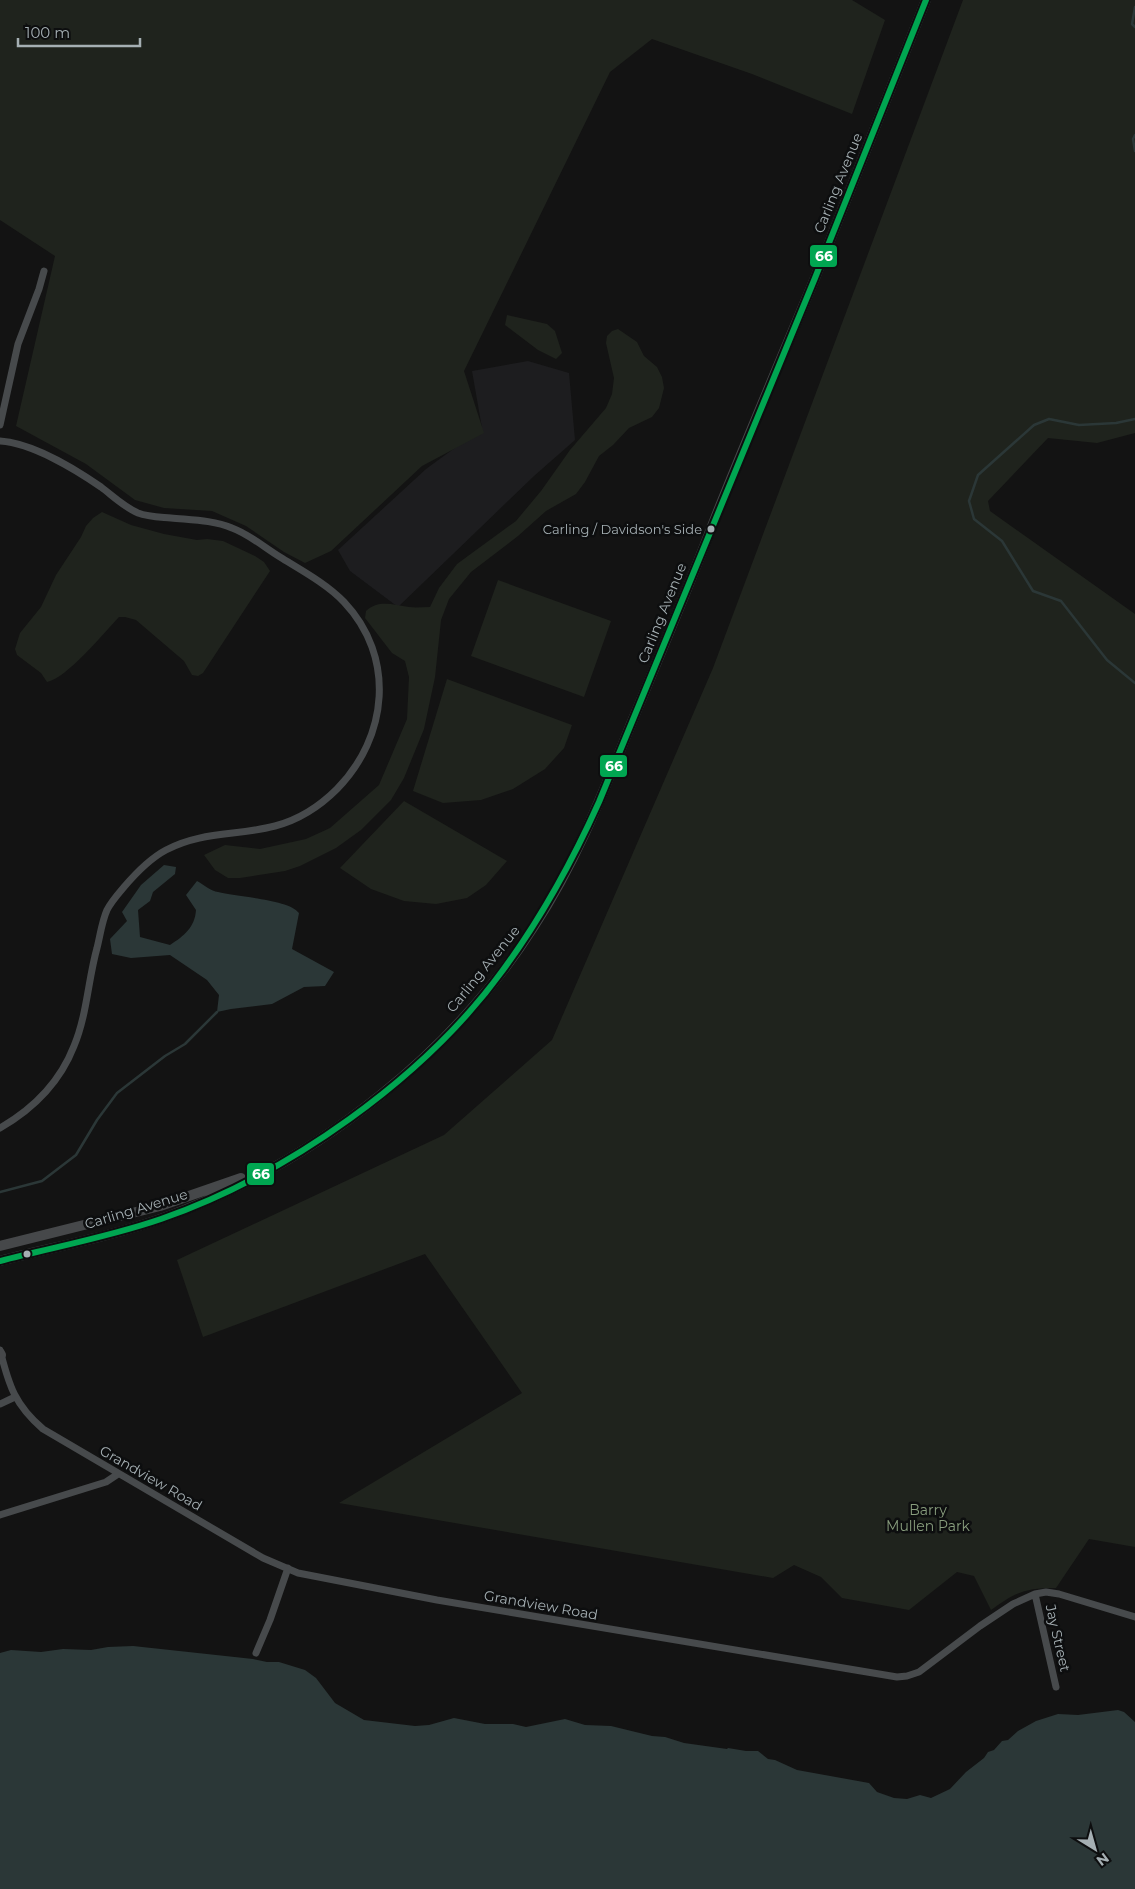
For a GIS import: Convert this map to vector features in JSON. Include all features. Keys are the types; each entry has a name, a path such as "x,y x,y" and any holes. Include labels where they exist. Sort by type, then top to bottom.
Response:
{"main road":[{"name":"Carling Avenue","path":"0,1261 142,1225 172,1215 270,1170 364,1108 424,1057 495,980 533,928 558,886 620,751 815,277 926,0"},
{"name":"Carling Avenue","path":"0,1246 173,1202 243,1177 299,1152"}],"street":[{"path":"0,425 18,344 40,289 44,272"},
{"path":"0,440 11,441 46,455 78,471 120,503 139,514 196,520 234,529 300,570 335,593 358,619 374,650 380,684 378,711 370,738 357,764 330,796 308,811 278,825 196,838 165,850 143,866 122,889 107,910 94,957 78,1036 66,1062 52,1085 41,1097 22,1114 0,1128"},
{"name":"Grandview Road","path":"0,1353 15,1397 28,1415 44,1429 263,1558 298,1572 326,1579 440,1601 897,1677 919,1672 980,1626 1013,1604 1035,1594 1046,1592 1059,1594 1135,1617"},
{"path":"0,1404 15,1397"},
{"path":"0,1515 106,1482 118,1474"},
{"path":"256,1653 288,1568"},
{"name":"Jay Street","path":"1035,1594 1056,1687"}],"shaded area":[{"path":"528,361 569,373 575,440 534,476 398,607 350,571 338,550 426,469 482,428 472,371"},
{"path":"164,865 176,867 175,874 153,892 150,901 138,910 140,937 170,945 180,938 191,926 195,916 196,910 186,895 197,881 215,891 262,899 293,908 299,913 292,949 334,972 325,986 304,987 272,1004 217,1012 219,995 207,980 170,955 131,958 112,954 110,939 127,921 122,912 141,885"},
{"path":"133,1646 279,1662 305,1670 316,1678 335,1703 364,1720 415,1726 429,1725 454,1718 485,1724 513,1724 526,1727 565,1719 585,1725 611,1726 652,1736 665,1737 684,1743 758,1751 768,1759 775,1760 797,1770 869,1783 877,1792 894,1798 907,1799 920,1795 931,1798 950,1789 966,1772 984,1758 988,1752 994,1750 1002,1741 1008,1740 1018,1731 1036,1721 1058,1714 1078,1715 1118,1710 1124,1712 1135,1722 1135,1889 0,1889 0,1653 11,1650 41,1652 63,1649 91,1650"}],"green space":[{"path":"0,0 852,0 885,20 852,114 752,74 652,39 610,72 464,371 484,433 422,466 331,551 305,563 284,552 246,526 212,511 164,508 135,500 86,464 16,426 55,256 0,220"},
{"name":"Barry Mullen Park","path":"963,0 1135,0 1135,433 1097,443 1048,438 988,501 990,511 1135,614 1135,1547 1089,1539 1056,1588 1021,1592 991,1610 974,1576 957,1572 909,1610 842,1598 821,1577 794,1565 773,1578 339,1503 522,1393 425,1254 203,1337 177,1260 444,1135 552,1040 713,668"},
{"path":"507,315 547,324 555,331 562,353 556,359 538,350 505,325"},
{"path":"618,329 637,342 644,356 657,367 662,377 664,388 659,408 652,417 629,428 613,445 599,456 576,494 546,511 518,536 471,572 449,599 441,620 435,677 424,729 404,778 391,800 361,830 336,848 300,866 285,871 240,878 228,878 215,870 204,855 225,845 260,849 306,839 330,828 379,785 407,719 409,677 405,661 392,653 365,618 366,611 371,607 381,604 430,607 439,588 457,564 516,521 541,491 570,450 606,408 612,394 614,378 606,343 607,336 612,331"},
{"path":"102,512 131,525 164,534 197,540 223,541 255,556 264,562 270,571 203,673 198,676 192,675 184,661 136,620 125,617 119,617 75,664 55,679 47,682 41,673 17,655 15,649 20,633 41,607 56,575 86,526"},
{"path":"498,580 611,621 584,697 471,656"},
{"path":"447,679 572,725 564,748 545,769 513,789 481,800 443,803 413,791"},
{"path":"404,801 507,861 486,885 467,898 436,904 404,901 371,889 340,868"}],"waterway":[{"path":"1135,7 1132,24 1135,27"},
{"path":"1135,135 1133,139 1135,151"},
{"path":"1135,419 1116,423 1079,425 1049,419 1034,425 978,475 969,501 974,519 1002,541 1033,591 1061,601 1107,660 1135,683"},
{"path":"0,1192 42,1181 76,1155 97,1120 117,1093 165,1056 185,1044 217,1012"}],"transit line":[{"name":"66","path":"0,1261 101,1237 161,1219 209,1200 256,1177 304,1150 350,1119 434,1049 471,1010 503,970 531,930 556,889 599,802 815,278 926,0"}],"place":[{"name":"Carling / Davidson's Side","path":"711,529"}]}
